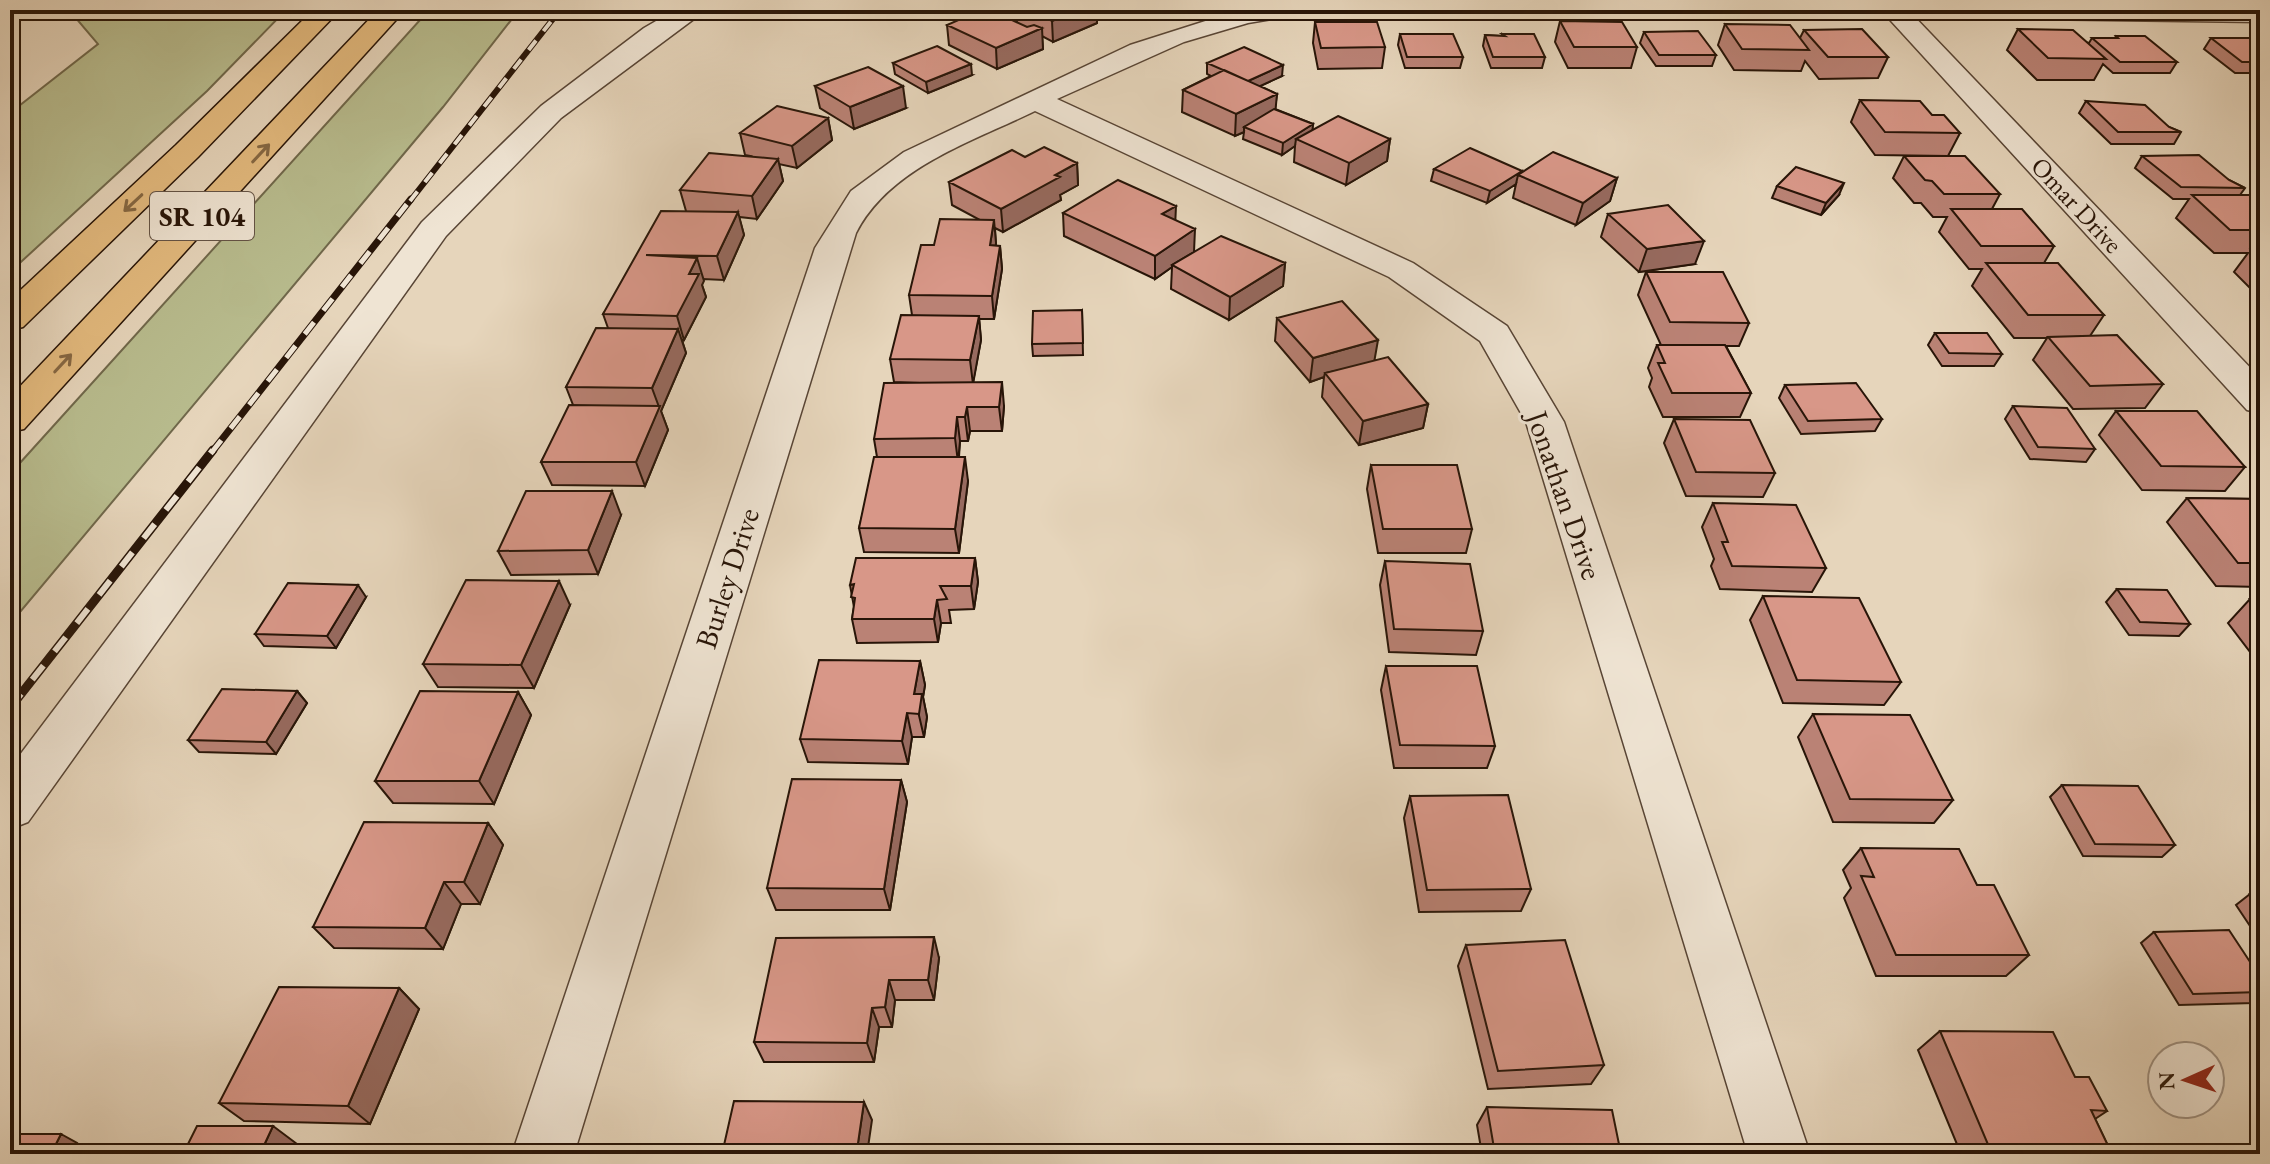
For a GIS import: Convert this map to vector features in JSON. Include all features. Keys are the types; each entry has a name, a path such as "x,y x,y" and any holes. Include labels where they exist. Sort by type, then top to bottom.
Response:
{"highway":[{"name":"SR 104","path":"10,319 187,151 327,10"},
{"name":"SR 104","path":"10,420 392,10"}],"street":[{"path":"10,807 434,229 551,112 653,34 693,10"},
{"name":"Burley Drive","path":"543,1154 832,248 846,220 868,192 935,148 1035,100 1201,26 1286,10"},
{"name":"Omar Drive","path":"1894,10 2260,401"},
{"path":"1946,10 2260,14"},
{"name":"Jonathan Drive","path":"1035,100 1401,270 1494,334 1545,422 1779,1154"}],"green space":[{"path":"69,10 286,10 207,91 10,272 10,113 98,44"},
{"path":"429,10 519,10 443,107 10,624 10,474"}],"building":[{"path":"1028,10 1078,10 1052,21"},
{"path":"997,13 1027,27 1034,25 1042,28 996,48 947,25 972,14 983,19"},
{"path":"1560,21 1622,22 1637,47 1574,47"},
{"path":"1315,22 1377,22 1385,47 1321,48"},
{"path":"1725,24 1790,25 1809,50 1742,49"},
{"path":"1862,29 1888,57 1828,57 1804,30"},
{"path":"2018,29 2073,30 2106,59 2048,58"},
{"path":"1698,31 1716,55 1659,55 1644,32"},
{"path":"1400,34 1453,34 1463,57 1407,57"},
{"path":"1502,34 1534,34 1545,57 1493,57 1485,35 1505,36"},
{"path":"2116,36 2145,36 2177,62 2120,62 2092,38 2118,38"},
{"path":"2211,38 2256,38 2260,41 2260,62 2242,62"},
{"path":"937,46 971,64 926,82 893,63"},
{"path":"1244,47 1283,65 1248,81 1207,63"},
{"path":"868,67 903,86 850,107 815,86"},
{"path":"1224,70 1277,94 1236,114 1183,90"},
{"path":"1860,100 1920,101 1932,115 1944,115 1960,133 1885,132"},
{"path":"2086,101 2145,105 2169,127 2181,132 2118,132"},
{"path":"777,106 828,118 792,146 740,133"},
{"path":"1274,109 1313,124 1283,143 1244,127"},
{"path":"1338,116 1390,139 1349,163 1296,139"},
{"path":"1044,147 1077,163 1055,175 1060,177 1001,209 949,182 1012,150 1025,157"},
{"path":"1470,148 1522,171 1490,191 1434,169"},
{"path":"1553,152 1617,178 1583,203 1518,175"},
{"path":"709,153 778,159 752,196 680,190"},
{"path":"2199,155 2229,180 2245,188 2181,187 2142,156"},
{"path":"1904,156 1965,156 2000,194 1944,194 1932,181 1925,180"},
{"path":"1796,167 1844,183 1826,203 1777,186"},
{"path":"1118,180 1176,206 1162,214 1195,229 1155,256 1063,213"},
{"path":"2192,195 2260,196 2260,230 2230,230"},
{"path":"1668,205 1704,241 1647,249 1608,214"},
{"path":"1951,209 2022,209 2054,246 1981,246"},
{"path":"661,211 738,212 717,256 646,255 697,258 689,274 699,274 677,316 603,314"},
{"path":"940,219 994,220 990,245 1000,246 992,296 909,295 921,245 934,245"},
{"path":"1221,236 1285,263 1230,297 1172,265"},
{"path":"2251,249 2260,249 2260,258"},
{"path":"1986,263 2058,263 2104,315 2028,315"},
{"path":"1646,272 1723,272 1749,323 1670,322"},
{"path":"1342,301 1378,340 1313,358 1277,318"},
{"path":"1082,310 1083,343 1032,344 1033,311"},
{"path":"901,315 979,316 970,360 890,359"},
{"path":"596,328 678,329 652,388 566,387"},
{"path":"1935,333 1987,333 2002,354 1949,353"},
{"path":"2117,335 2163,384 2090,386 2048,337"},
{"path":"1657,345 1725,345 1751,393 1672,393 1658,363 1665,363"},
{"path":"1388,357 1428,404 1363,421 1325,373"},
{"path":"1002,382 999,407 967,407 965,417 957,417 955,438 874,439 884,383"},
{"path":"1856,383 1882,419 1808,421 1785,385"},
{"path":"569,405 660,406 636,462 541,462"},
{"path":"2013,406 2067,408 2095,449 2038,447"},
{"path":"2116,411 2197,411 2245,467 2161,466"},
{"path":"1674,419 1750,420 1775,473 1696,472"},
{"path":"874,457 965,457 955,529 859,528"},
{"path":"1371,465 1457,465 1472,529 1383,529"},
{"path":"526,491 612,491 588,550 498,551"},
{"path":"2187,498 2260,499 2260,563 2238,563"},
{"path":"1713,503 1796,505 1826,568 1732,566 1722,542 1728,542"},
{"path":"856,558 975,558 971,586 940,586 947,599 937,600 934,619 852,619 855,598 851,597 854,584 850,585"},
{"path":"1385,561 1470,564 1483,631 1394,629"},
{"path":"466,580 559,581 521,665 423,664"},
{"path":"288,583 358,585 327,636 255,634"},
{"path":"2117,589 2167,590 2190,624 2140,622"},
{"path":"1763,596 1859,598 1901,682 1797,680"},
{"path":"2250,599 2260,599 2260,611"},
{"path":"819,660 920,661 914,694 922,694 919,714 907,713 902,741 800,739"},
{"path":"1386,666 1477,666 1495,746 1400,745"},
{"path":"222,689 297,691 266,742 188,740"},
{"path":"420,691 518,692 479,781 375,781"},
{"path":"1813,714 1910,715 1953,800 1850,799"},
{"path":"792,779 901,780 884,889 767,888"},
{"path":"2062,785 2138,786 2175,845 2095,844"},
{"path":"1508,795 1531,889 1427,890 1410,796"},
{"path":"364,822 488,823 464,882 444,882 425,928 313,927"},
{"path":"1861,848 1959,849 1977,885 1994,885 2029,955 1896,955 1861,876 1874,877"},
{"path":"2250,894 2260,894 2260,908"},
{"path":"2229,930 2260,977 2260,992 2193,994 2154,932"},
{"path":"934,937 928,980 889,980 885,1007 872,1008 867,1043 754,1042 776,938"},
{"path":"1565,940 1604,1065 1498,1071 1466,945"},
{"path":"279,987 399,988 348,1106 219,1103"},
{"path":"1940,1031 2053,1032 2075,1077 2089,1077 2107,1111 2091,1110 2112,1154 1992,1154"},
{"path":"734,1101 864,1102 857,1150 873,1150 872,1154 722,1154"},
{"path":"1487,1107 1612,1110 1621,1154 1495,1154"},
{"path":"197,1126 273,1126 260,1154 183,1154"},
{"path":"10,1134 61,1134 51,1154 10,1154"}],"railway":[{"path":"410,201 560,10"},
{"path":"212,452 411,199"},
{"path":"10,708 213,450"}]}
